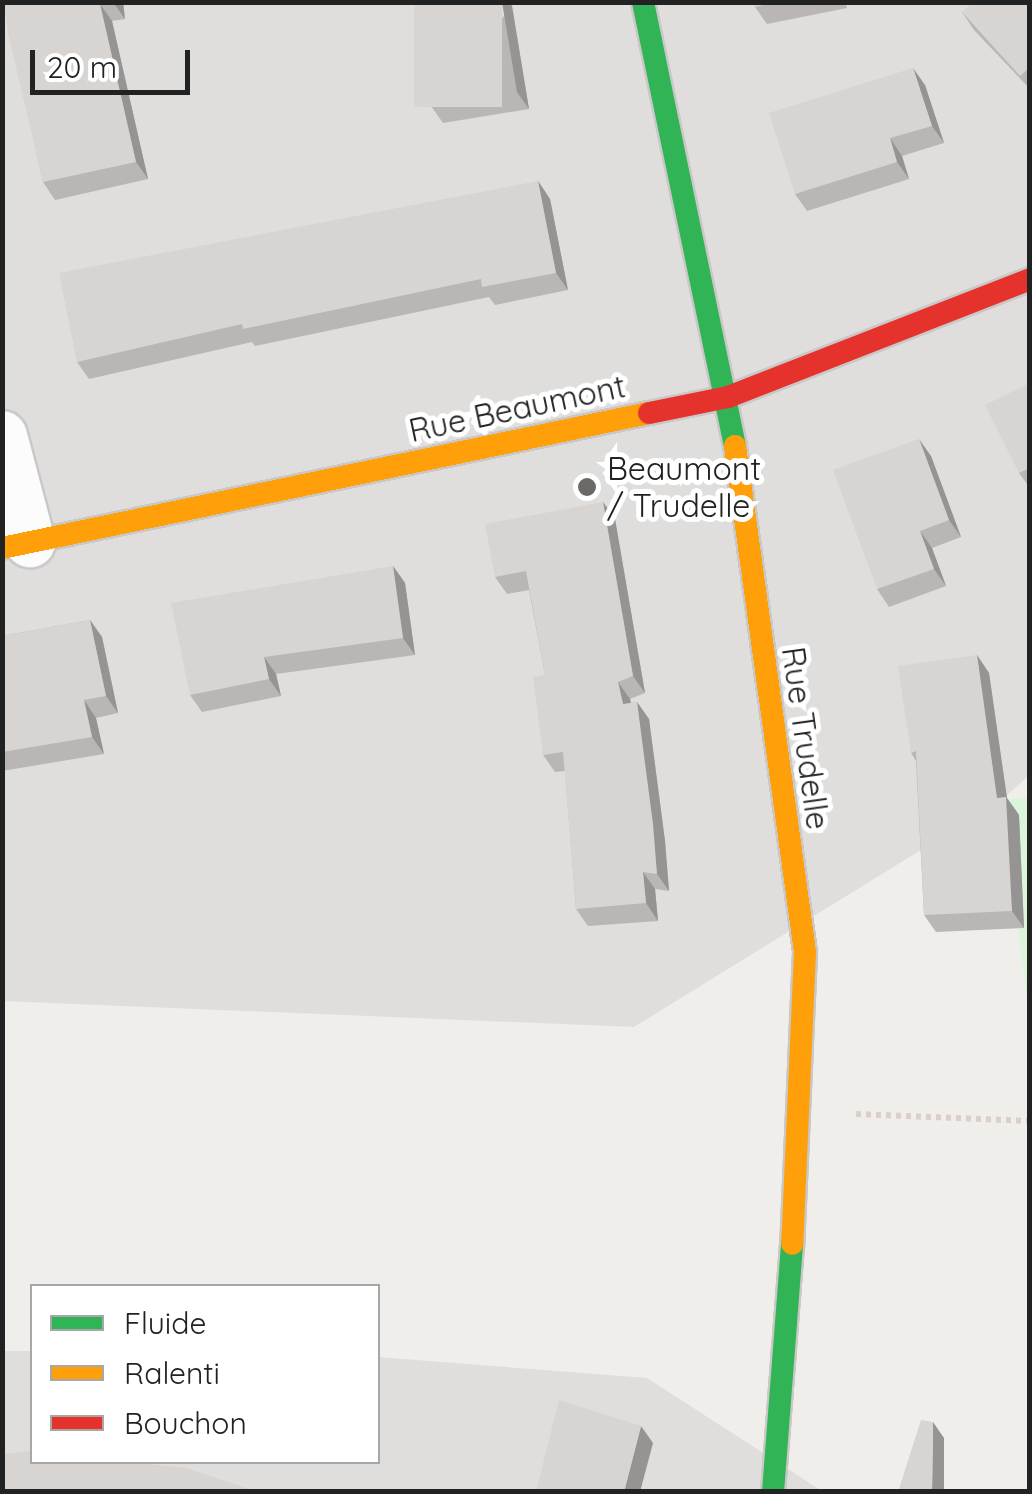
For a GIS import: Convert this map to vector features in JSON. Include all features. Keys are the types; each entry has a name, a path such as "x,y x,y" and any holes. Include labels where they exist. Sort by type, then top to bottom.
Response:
{"street":[{"name":"Rue Trudelle","path":"643,2 728,397 804,952 804,1110 773,1492"},
{"name":"Rue Beaumont","path":"16,545 728,397 1030,279"},
{"path":"2,436 16,545"}],"path":[{"path":"804,1110 1030,1121"}],"shaded area":[{"path":"3,3 1029,3 1029,775 1002,800 634,1027 3,1001"},
{"path":"2,1351 30,1351 30,1464 380,1464 380,1357 647,1378 822,1491 3,1491"}],"green space":[{"path":"1029,797 1029,1016 1002,800"}],"building":[{"path":"4,2 111,2 100,4 136,162 43,182"},
{"path":"414,2 502,2 502,107 414,107"},
{"path":"973,2 1030,2 1030,67 1020,76 962,12"},
{"path":"913,68 932,126 890,138 897,162 795,194 769,113"},
{"path":"538,181 556,273 482,287 481,279 243,329 242,324 77,362 59,273"},
{"path":"1030,383 1030,468 1019,473 985,405"},
{"path":"919,439 949,520 920,531 934,569 877,589 833,470"},
{"path":"603,502 633,676 618,682 623,704 637,702 657,874 643,872 646,903 576,909 563,752 543,755 533,677 545,675 526,571 495,577 485,524"},
{"path":"393,566 403,638 264,657 269,679 190,695 171,603"},
{"path":"90,620 106,696 84,700 92,737 2,752 2,636"},
{"path":"977,655 997,798 1006,797 1012,911 924,915 916,751 911,753 898,666"},
{"path":"559,1400 641,1426 624,1492 536,1492"},
{"path":"921,1420 933,1422 932,1492 898,1492"},
{"path":"30,1451 30,1464 148,1464 186,1468 258,1492 2,1492 2,1454"}],"traffic: fast":[{"path":"643,2 735,446"},
{"path":"773,1492 792,1244"}],"traffic: slow":[{"path":"2,548 649,413"},
{"path":"735,446 805,952 792,1244"}],"traffic: jam":[{"path":"649,413 728,397 1030,279"}],"place":[{"name":"Beaumont / Trudelle","path":"587,487"}]}
